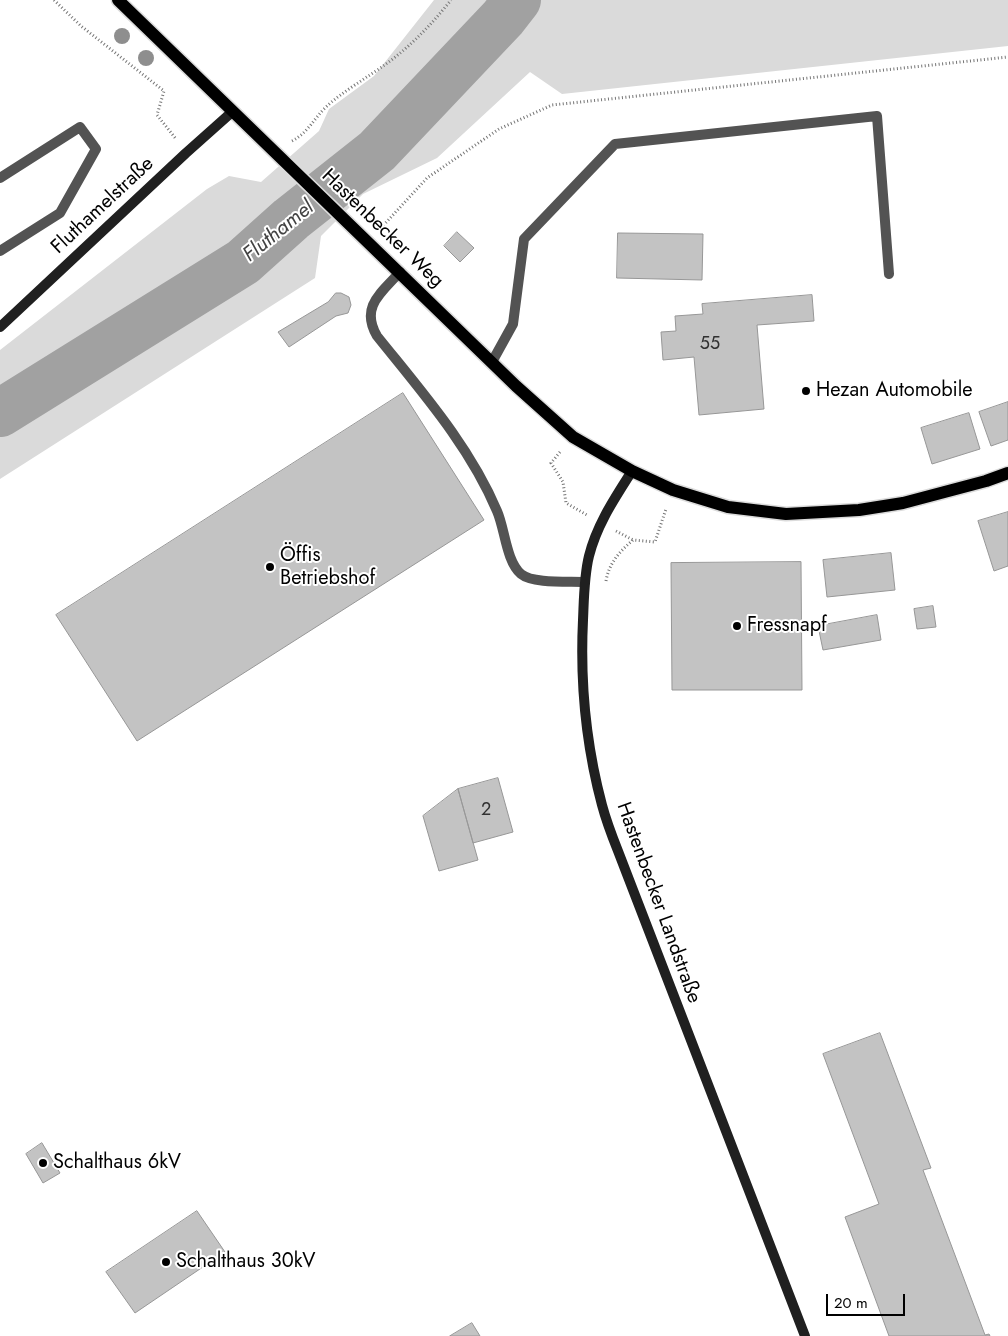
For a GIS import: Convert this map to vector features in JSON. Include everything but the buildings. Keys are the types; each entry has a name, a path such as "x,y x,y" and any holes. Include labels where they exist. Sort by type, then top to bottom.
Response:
{"main road":[{"name":"Hastenbecker Weg","path":"118,0 516,386 573,437 632,471 673,490 728,507 786,514 859,510 903,503 986,481 1008,473"},
{"name":"Fluthamelstraße","path":"0,327 186,152 232,112"},
{"name":"Hastenbecker Landstraße","path":"632,471 601,523 590,556 585,582 581,654 592,761 602,806 618,852 805,1336"}],"lane":[{"path":"492,362 513,324 524,239 615,144 877,116 888,274"},
{"path":"0,178 80,127 96,150 60,213 0,251"},
{"path":"400,272 374,301 371,309 370,322 377,336 466,451 497,511 511,557 521,574 528,578 585,582"}],"path":[{"path":"54,0 81,26 164,91 157,115 186,152"},
{"path":"281,157 285,145 299,138 310,128 326,106 388,63 418,39 451,0"},
{"path":"368,242 427,178 499,129 552,105 1008,57"},
{"path":"566,503 564,482 551,463 573,437"},
{"path":"604,589 607,573 619,552 633,540 655,542 673,490"}],"shaded area":[{"path":"434,0 1008,0 1008,46 562,94 530,72 437,158 363,194 321,236 315,278 0,479 0,350 207,189 229,176 261,182 319,131 329,109 374,76"}],"waterway":[{"name":"Fluthamel","path":"0,413 243,262 291,219 377,151 503,18 517,0"}],"place":[{"name":"Hezan Automobile","path":"806,391"},
{"name":"Öffis Betriebshof","path":"270,567"},
{"name":"Fressnapf","path":"737,626"},
{"name":"Schalthaus 6kV","path":"43,1163"},
{"name":"Schalthaus 30kV","path":"166,1262"}]}
